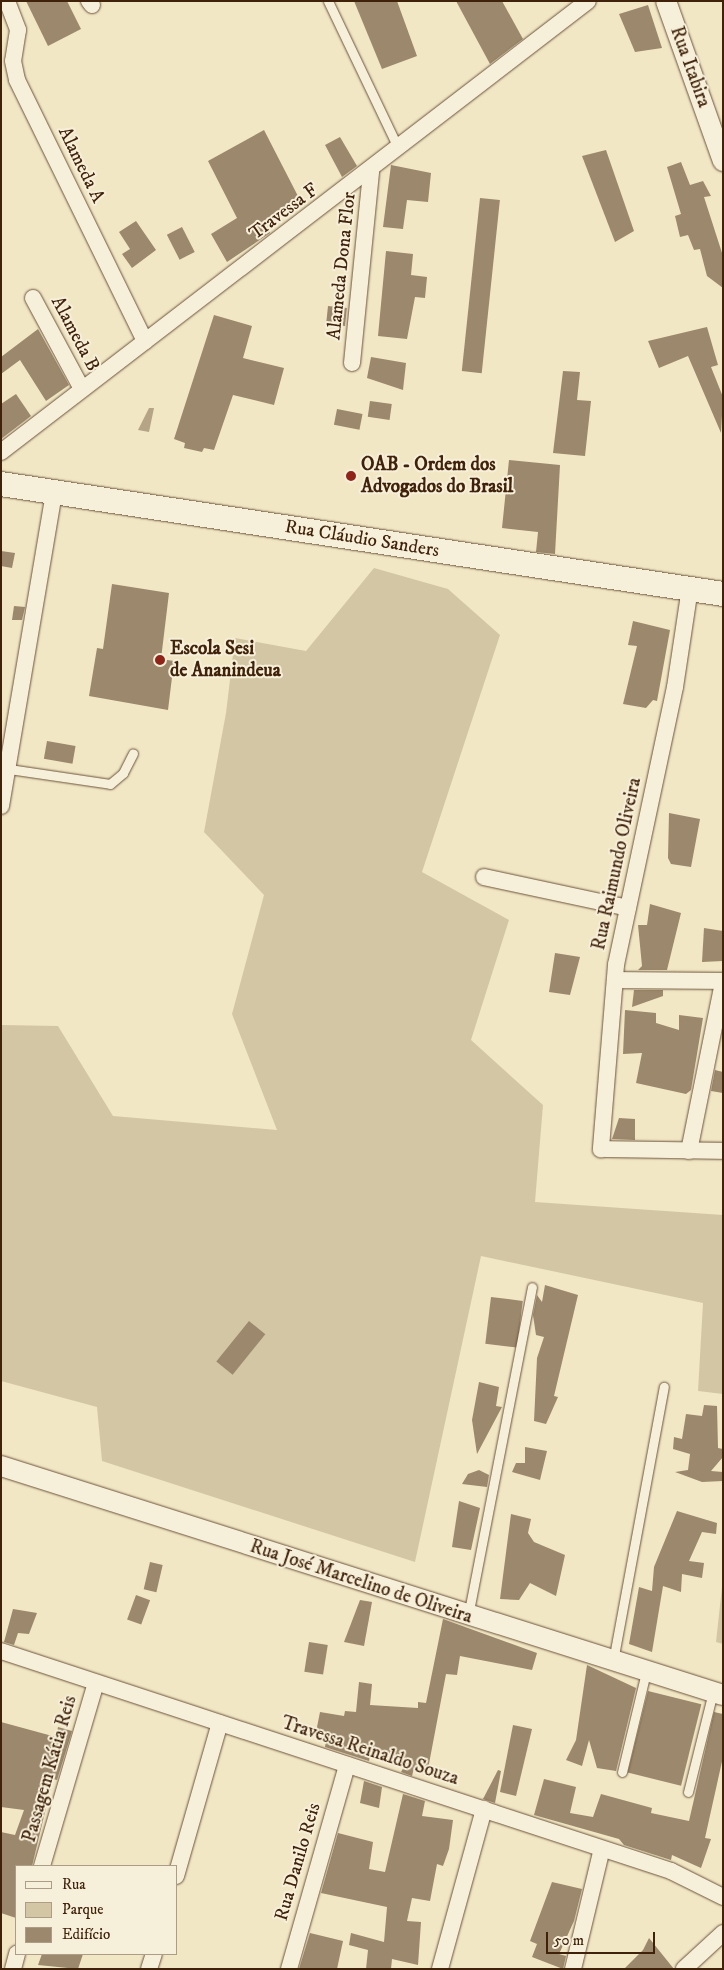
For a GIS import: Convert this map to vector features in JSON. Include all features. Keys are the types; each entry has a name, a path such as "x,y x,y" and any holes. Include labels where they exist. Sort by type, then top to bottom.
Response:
{"main road":[{"name":"Rua Cláudio Sanders","path":"1,484 723,594"}],"street":[{"name":"Alameda A","path":"7,1 18,30 13,61 17,80 145,341"},
{"name":"Travessa F","path":"1,452 145,341 371,172 398,148 588,1"},
{"name":"Rua Itabira","path":"666,1 723,161"},
{"name":"Alameda Dona Flor","path":"352,363 371,172"},
{"name":"Alameda B","path":"33,298 82,389"},
{"path":"1,806 9,769 7,748 54,493"},
{"name":"Rua Raimundo Oliveira","path":"689,1151 601,1150 616,980 628,908 675,687 690,588"},
{"path":"484,877 628,908"},
{"path":"616,980 723,981 689,1151 723,1151"},
{"name":"Rua José Marcelino de Oliveira","path":"1,1466 468,1617 718,1694"},
{"name":"Travessa Reinaldo Souza","path":"1,1652 484,1809 601,1852 672,1871 723,1897"},
{"name":"Passagem Kátia Reis","path":"42,1865 96,1683"},
{"path":"178,1869 220,1723"},
{"name":"Rua Danilo Reis","path":"289,1969 347,1765"},
{"path":"440,1969 484,1809"},
{"path":"574,1969 601,1852"},
{"path":"684,1969 723,1933"},
{"path":"13,1969 17,1955"},
{"path":"149,1969 154,1955"}],"lane":[{"path":"328,1 398,148"},
{"path":"9,769 110,784 123,773 133,753"},
{"path":"468,1617 532,1287"},
{"path":"612,1661 664,1387"},
{"path":"622,1772 646,1672"},
{"path":"688,1792 718,1694"}],"green space":[{"path":"374,568 448,589 500,635 422,872 509,920 471,1040 543,1105 535,1202 723,1215 723,1394 698,1391 703,1303 481,1256 415,1562 102,1461 97,1407 1,1381 1,1025 58,1026 113,1116 277,1130 232,1014 264,895 204,832 226,713 235,638 306,651"},
{"path":"723,1578 723,1644 716,1642"}],"shaded area":[{"path":"149,408 154,408 149,432 138,430"}],"building":[{"path":"26,1 67,1 81,29 48,46"},
{"path":"354,1 397,1 417,56 382,69"},
{"path":"456,1 502,1 523,39 490,64"},
{"path":"648,5 662,48 635,52 619,14"},
{"path":"264,130 301,202 265,220 270,233 227,262 211,234 237,218 208,161"},
{"path":"340,137 357,166 342,177 325,145"},
{"path":"606,150 634,231 615,242 582,156"},
{"path":"681,162 690,185 703,181 711,196 704,197 723,256 723,288 707,276 700,249 694,250 688,235 680,237 675,216 681,214 667,167"},
{"path":"391,165 431,173 428,202 407,200 403,229 383,227"},
{"path":"480,198 500,200 482,373 462,371"},
{"path":"136,221 156,250 132,268 122,254 130,249 119,232"},
{"path":"182,227 195,252 180,260 167,235"},
{"path":"386,251 413,254 411,275 427,277 425,298 415,297 407,339 378,336"},
{"path":"328,306 347,308 345,326 326,324"},
{"path":"214,315 252,326 243,358 284,368 274,405 233,395 214,450 204,448 202,452 184,448 185,443 174,439"},
{"path":"707,327 718,365 711,367 723,397 721,433 688,356 659,368 648,341"},
{"path":"38,329 69,385 46,401 20,360 1,374 1,357"},
{"path":"371,357 406,363 403,390 367,378"},
{"path":"563,371 580,372 577,400 591,401 585,456 553,453"},
{"path":"16,394 31,416 1,439 1,404"},
{"path":"370,401 392,404 390,420 368,417"},
{"path":"337,409 363,414 359,430 334,425"},
{"path":"509,460 560,465 555,554 536,552 538,532 502,528"},
{"path":"1,551 15,553 12,568 1,566"},
{"path":"112,584 169,593 161,659 174,661 168,710 89,696 97,648 103,649"},
{"path":"14,606 25,607 22,620 12,620"},
{"path":"633,621 670,630 657,701 653,700 646,708 623,704 637,646 628,645"},
{"path":"47,741 76,746 72,764 44,759"},
{"path":"669,813 700,819 691,867 671,864 668,858"},
{"path":"650,904 681,913 667,970 638,970 642,966 638,925 647,925"},
{"path":"704,928 723,931 723,961 702,962"},
{"path":"555,953 580,957 570,995 549,992"},
{"path":"634,990 663,990 663,996 632,1007"},
{"path":"625,1010 656,1013 656,1023 679,1030 679,1015 703,1018 691,1090 686,1094 636,1083 642,1053 623,1054"},
{"path":"715,1070 723,1072 723,1093 711,1091"},
{"path":"619,1118 635,1119 635,1140 612,1139"},
{"path":"545,1285 578,1295 554,1396 558,1397 546,1424 534,1421 537,1358 544,1337 536,1335 533,1315 537,1295 542,1302"},
{"path":"491,1297 523,1301 517,1348 485,1344"},
{"path":"249,1321 265,1334 233,1375 216,1361"},
{"path":"479,1382 499,1387 496,1406 502,1407 477,1454 472,1420"},
{"path":"704,1405 717,1406 718,1448 723,1449 723,1457 711,1471 723,1472 723,1481 702,1482 675,1472 688,1470 690,1454 673,1449 674,1437 682,1439 686,1414 702,1416"},
{"path":"525,1447 547,1451 540,1480 512,1472 516,1463 525,1463"},
{"path":"479,1470 489,1475 487,1487 462,1484 468,1474"},
{"path":"459,1501 480,1508 471,1550 452,1547"},
{"path":"677,1511 717,1523 716,1534 702,1532 689,1561 704,1563 702,1578 682,1574 681,1592 663,1586 652,1652 629,1644 639,1587 652,1591 654,1567"},
{"path":"511,1514 531,1519 528,1533 534,1542 565,1555 556,1596 530,1583 519,1600 500,1599"},
{"path":"150,1562 163,1565 156,1592 144,1589"},
{"path":"136,1595 150,1600 141,1625 127,1619"},
{"path":"360,1600 372,1602 364,1646 344,1642"},
{"path":"13,1609 37,1613 29,1634 18,1633 14,1645 4,1642"},
{"path":"443,1619 537,1653 532,1670 460,1656 457,1675 446,1674 428,1769 414,1768 412,1776 401,1772 405,1765 370,1756 369,1761 325,1747 327,1734 316,1732 320,1712 344,1716 345,1711 356,1712 359,1682 372,1684 370,1705 418,1708 418,1702 426,1703"},
{"path":"309,1642 328,1645 323,1675 304,1672"},
{"path":"587,1665 636,1688 616,1771 597,1768 589,1740 582,1766 566,1760 576,1740"},
{"path":"648,1691 701,1704 681,1786 628,1773"},
{"path":"714,1712 723,1714 723,1757 705,1838 711,1839 701,1868 672,1855 671,1860 624,1845 619,1839 534,1815 544,1779 576,1787 570,1813 593,1817 601,1794 652,1808 651,1813 689,1821"},
{"path":"1,1722 56,1737 58,1727 72,1731 57,1780 53,1779 32,1865 15,1865 15,1918 1,1913 1,1832 15,1835 24,1810 1,1807"},
{"path":"513,1725 532,1729 516,1796 500,1792"},
{"path":"498,1770 501,1771 495,1803 483,1799"},
{"path":"364,1781 382,1787 379,1808 360,1803"},
{"path":"403,1794 425,1801 422,1816 453,1820 449,1849 443,1866 437,1864 430,1901 412,1898 407,1921 421,1922 418,1965 392,1959 391,1969 366,1969 368,1950 349,1945 351,1933 384,1942 387,1907 321,1893 338,1833 373,1842 369,1869 385,1872"},
{"path":"552,1882 582,1889 574,1921 559,1954 566,1956 563,1969 532,1957 537,1944 530,1941"},
{"path":"310,1933 343,1941 337,1969 299,1969"},
{"path":"649,1938 674,1969 624,1969 643,1950"},
{"path":"42,1955 83,1955 78,1969 38,1965"}],"place":[{"name":"OAB - Ordem dos Advogados do Brasil","path":"351,476"},
{"name":"Escola Sesi de Ananindeua","path":"160,660"}]}
